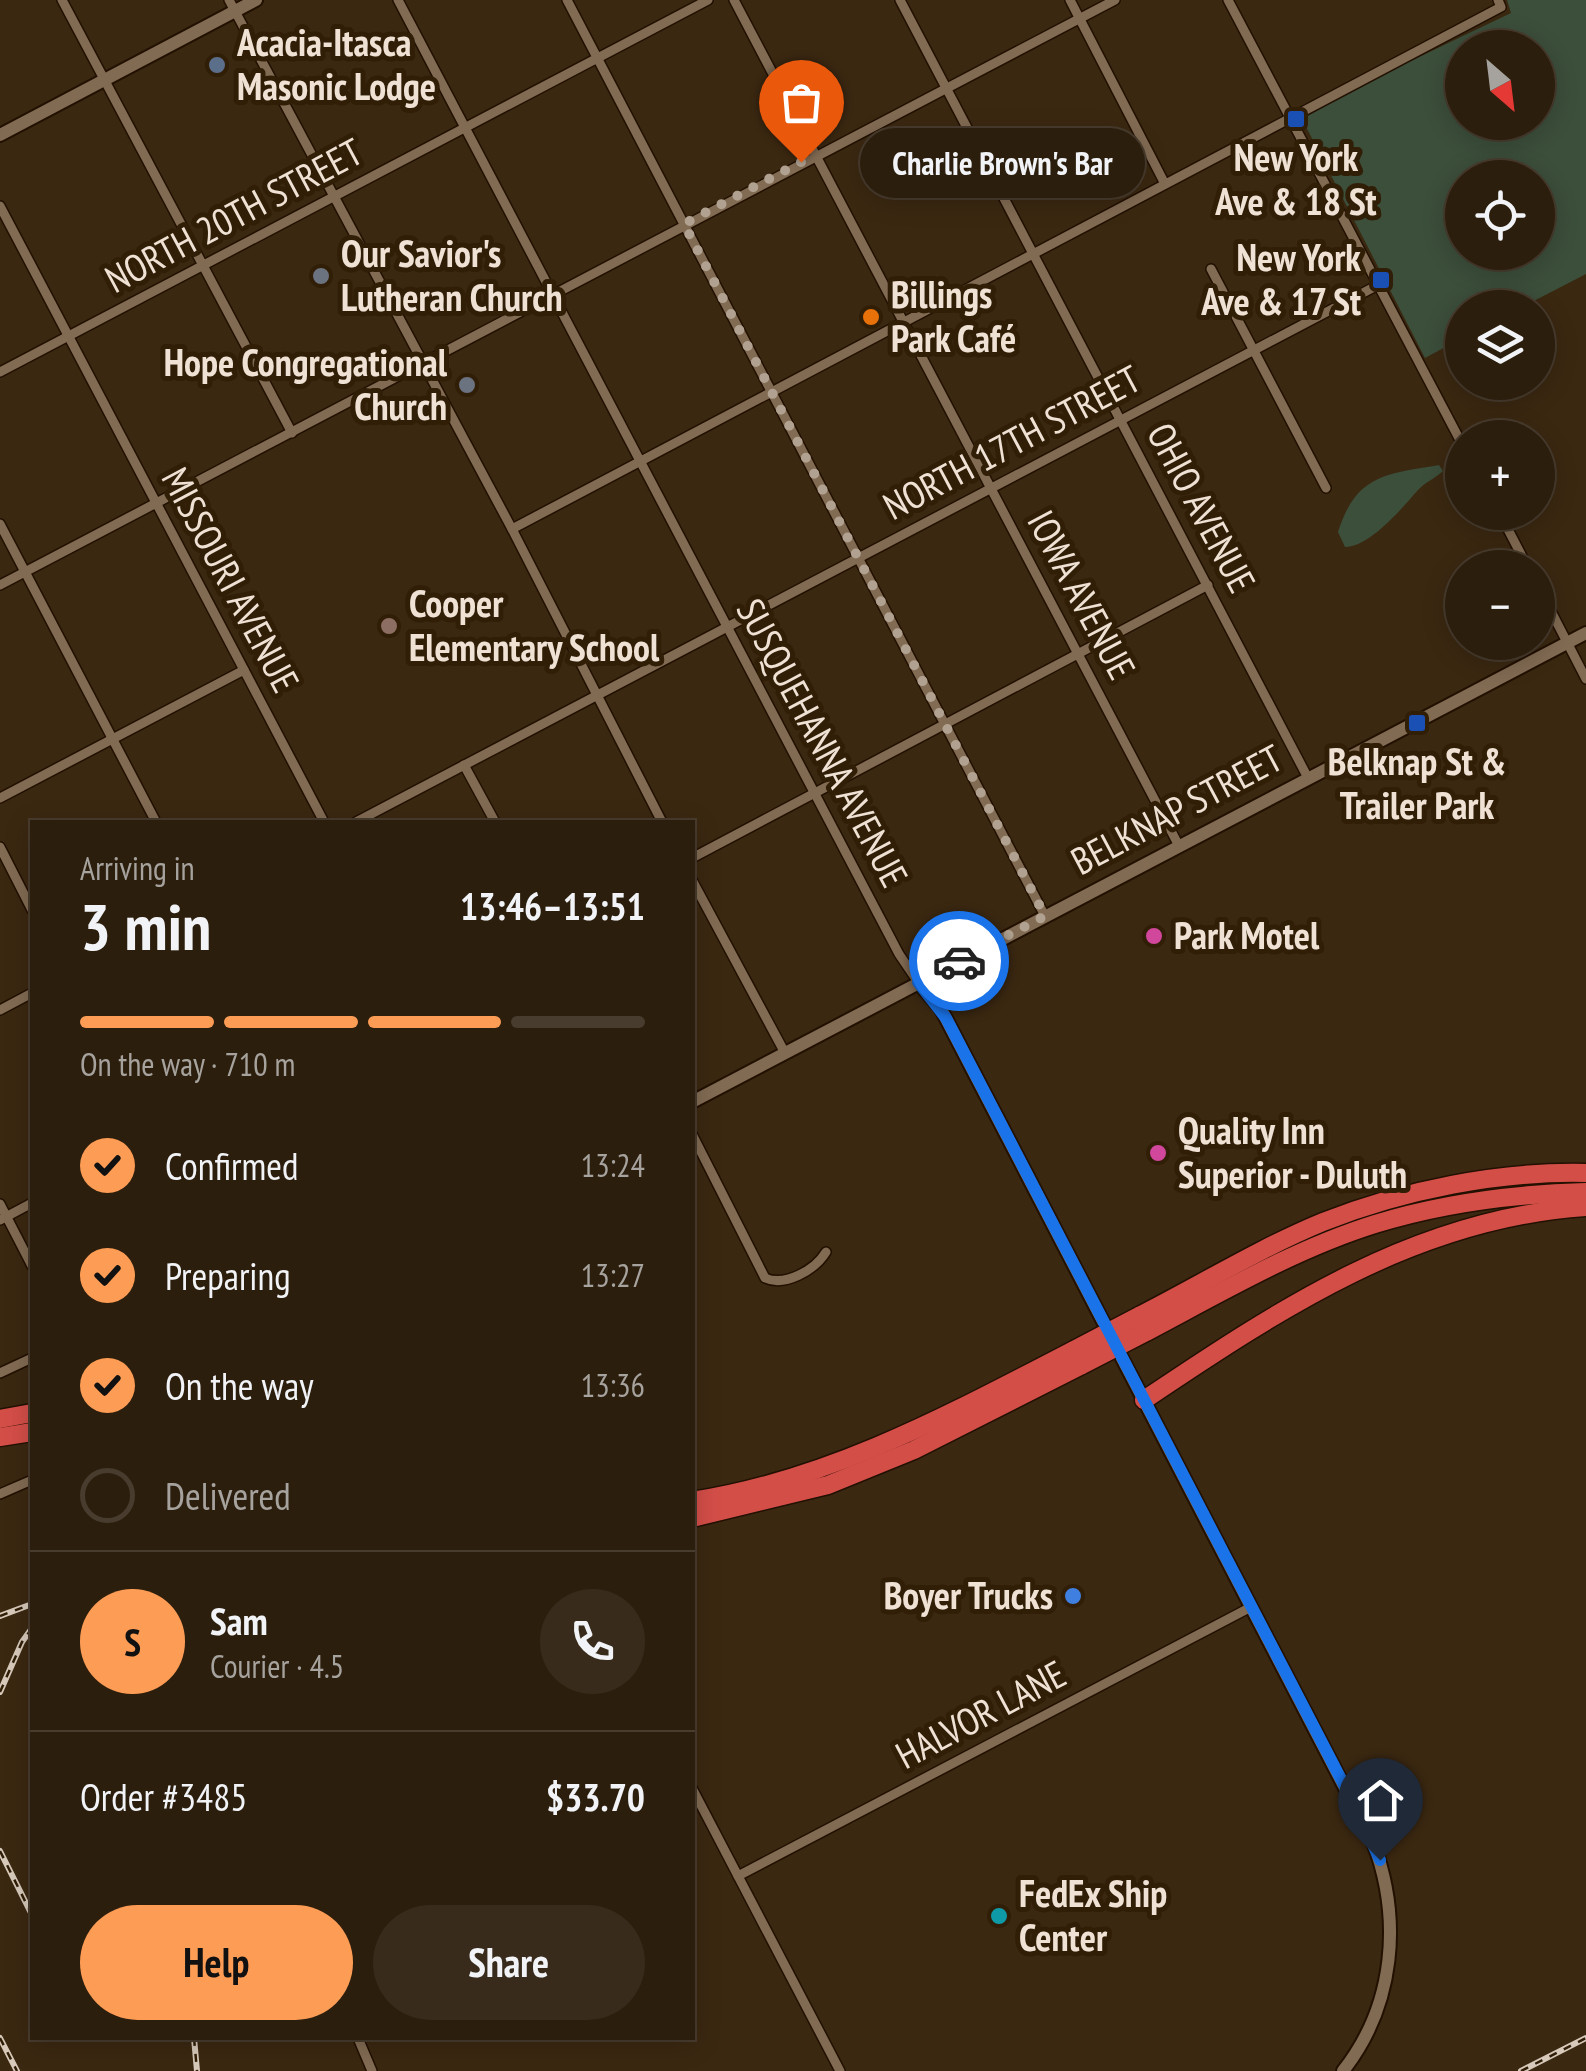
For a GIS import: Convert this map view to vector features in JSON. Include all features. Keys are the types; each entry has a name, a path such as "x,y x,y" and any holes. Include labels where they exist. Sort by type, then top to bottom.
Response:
{"highway":[{"path":"695,1517 828,1485 914,1450 1283,1242 1338,1217 1406,1197 1479,1182 1586,1173"},
{"path":"1142,1324 1373,1225 1452,1204 1586,1192"},
{"path":"1144,1400 1323,1288 1383,1257 1464,1227 1545,1210 1586,1207"},
{"path":"695,1500 793,1477 878,1447 1078,1357"},
{"path":"0,1419 30,1413"},
{"path":"0,1437 30,1432"}],"street":[{"path":"62,0 292,433"},
{"path":"0,135 232,6 256,0"},
{"name":"SUSQUEHANNA AVENUE","path":"398,0 899,954 941,1008 1380,1860 1391,1942 1378,2003 1361,2044 1342,2071"},
{"path":"567,0 1045,916"},
{"name":"NORTH 20TH STREET","path":"0,372 708,0"},
{"name":"IOWA AVENUE","path":"734,0 1179,846"},
{"name":"OHIO AVENUE","path":"900,0 1308,778"},
{"path":"1070,0 1165,184"},
{"path":"0,584 1115,0"},
{"path":"1228,0 1449,420"},
{"path":"512,528 1499,4"},
{"path":"232,6 512,528 661,820"},
{"name":"MISSOURI AVENUE","path":"0,206 323,820"},
{"path":"1211,269 1326,488"},
{"name":"NORTH 17TH STREET","path":"360,820 1378,285"},
{"path":"0,524 155,820"},
{"path":"695,856 1208,585"},
{"path":"1555,619 1586,679"},
{"name":"BELKNAP STREET","path":"695,1100 1586,633"},
{"path":"0,798 244,670"},
{"path":"464,766 493,820"},
{"path":"0,847 30,906"},
{"path":"695,886 785,1053"},
{"path":"0,1010 30,993"},
{"path":"695,1140 765,1278 782,1281 814,1266 826,1252"},
{"path":"0,1204 3,1218 30,1263"},
{"path":"3,1218 30,1204"},
{"path":"0,1373 30,1359"},
{"path":"0,1494 30,1481"},
{"name":"HALVOR LANE","path":"738,1876 1252,1607"},
{"path":"695,1794 840,2071"},
{"path":"359,2040 372,2071"}],"green space":[{"path":"1507,0 1586,0 1586,274 1555,290 1445,290 1445,347 1425,358 1302,119 1445,45 1445,140 1555,140 1555,30 1475,30 1511,13"},
{"path":"1439,465 1443,471 1421,487 1385,525 1365,541 1345,547 1338,532 1345,513 1364,488 1388,475"}],"railway":[{"path":"0,1616 30,1605"},
{"path":"0,1692 30,1631"},
{"path":"0,1851 30,1911"},
{"path":"0,2038 17,2071"},
{"path":"1521,2071 1586,2038"},
{"path":"194,2040 197,2071"}],"way so far":[{"path":"801,162 684,224 1045,916 959,961"}],"place":[{"name":"Acacia-Itasca Masonic Lodge","path":"217,65"},
{"name":"New York Ave & 18 St","path":"1296,119"},
{"name":"Charlie Brown's Bar","path":"801,162"},
{"name":"Our Savior's Lutheran Church","path":"321,276"},
{"name":"New York Ave & 17 St","path":"1381,280"},
{"name":"Billings Park Café","path":"871,317"},
{"name":"Hope Congregational Church","path":"467,385"},
{"name":"Cooper Elementary School","path":"389,626"},
{"name":"Belknap St & Trailer Park","path":"1417,723"},
{"name":"Park Motel","path":"1154,936"},
{"name":"Quality Inn Superior - Duluth","path":"1158,1153"},
{"name":"Boyer Trucks","path":"1073,1596"},
{"name":"FedEx Ship Center","path":"999,1916"}],"route":[{"path":"959,961 918,982 946,1018 1380,1860"}]}
